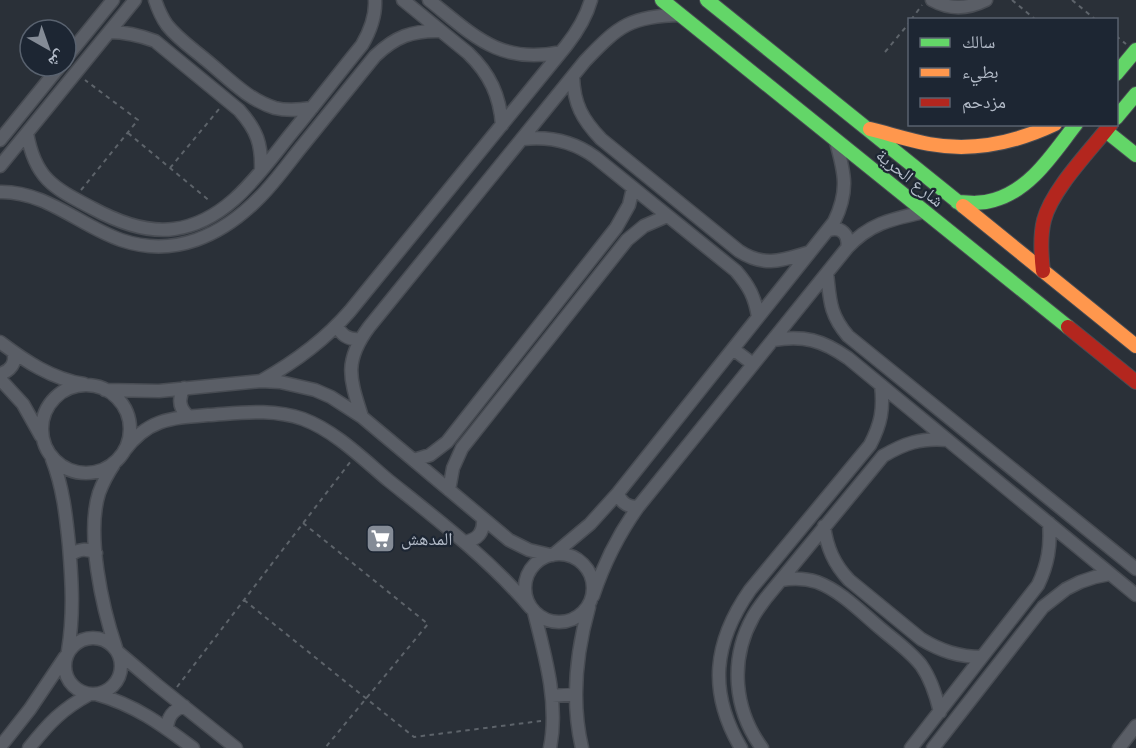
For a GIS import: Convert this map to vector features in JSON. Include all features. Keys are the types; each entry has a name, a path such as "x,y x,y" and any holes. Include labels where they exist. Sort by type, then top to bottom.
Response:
{"street":[{"path":"91,53 79,42 113,0"},
{"path":"78,70 135,0"},
{"path":"155,0 167,25 251,96 274,108 286,110 312,108"},
{"path":"27,134 29,148 43,175 54,186 74,198 106,215 143,228 159,230 190,226 220,210 242,192 261,171 362,45 370,32 375,0"},
{"path":"403,0 478,63 493,85 501,112 502,125"},
{"path":"429,0 479,40 505,51 533,56 571,46 579,49 585,56 585,61"},
{"path":"261,381 301,356 337,326 564,49 579,29 591,0"},
{"name":"شارع الحرية","path":"662,0 681,15 865,127 1136,346"},
{"name":"شارع الحرية","path":"707,0 836,142 1136,382"},
{"path":"933,0 954,7 966,7 986,0"},
{"path":"362,417 351,377 354,351 360,339 585,61 612,33 642,18 681,15"},
{"path":"0,192 23,194 43,200 102,233 141,246 178,246 196,241 245,211 260,197 375,56 384,48 405,35 441,31"},
{"path":"109,32 140,35 155,41 239,110 250,123 258,138 262,154 261,171"},
{"path":"168,51 169,43 178,36"},
{"path":"468,53 477,49 479,40"},
{"path":"362,45 372,49 375,56"},
{"path":"1118,72 1136,50"},
{"path":"573,77 574,91 580,111 591,129 747,256 769,262 781,261 810,252"},
{"path":"0,140 50,78"},
{"path":"0,166 72,78"},
{"path":"1118,117 1131,109 1136,94"},
{"path":"239,110 249,104 251,96"},
{"path":"865,127 931,144 982,147 1015,140 1051,126"},
{"path":"1043,271 1041,237 1045,218 1052,202 1051,178 1075,126"},
{"path":"957,202 972,204 988,202 1017,190 1030,180 1051,178 1109,128 1136,155"},
{"path":"523,139 540,137 558,139 590,153 736,271 753,294 758,317"},
{"path":"590,153 593,144 601,139"},
{"path":"550,748 553,720 552,696 544,654 532,610 526,598 527,577 532,567 590,524 618,493 829,230 840,208 844,193 845,178 836,142"},
{"path":"43,200 54,186"},
{"path":"414,460 430,455 447,442 616,228 629,205 633,188"},
{"path":"32,744 62,711 76,702 110,688 120,675 120,659 105,612 94,524 99,493 105,478 132,440 142,431 168,419 256,412 288,414 318,426 464,542 542,618 562,623 573,620 582,615 591,601 615,542 638,507 847,248 865,231 878,224 924,212"},
{"path":"448,490 453,468 462,448 613,258 635,232 651,221 667,216"},
{"path":"205,219 212,233"},
{"path":"829,230 834,228 844,232 848,242 847,248"},
{"path":"736,271 746,264 747,256"},
{"path":"827,273 830,305 834,316 858,345 1136,569"},
{"path":"337,326 339,332 348,338 360,339"},
{"path":"773,340 804,338 833,348 848,358 1136,595"},
{"path":"0,342 50,374 105,390 141,391 261,381 289,383 315,390 362,417 509,540 539,554 564,554 584,564 591,574 594,585 579,651 576,694 582,748"},
{"path":"848,358 850,350 858,345"},
{"path":"733,349 753,364"},
{"path":"0,374 11,368 15,357 13,352"},
{"path":"0,379 23,404 37,427 50,455 61,488 70,555 73,620 65,662 68,680 82,692 133,707 167,728 193,748"},
{"path":"741,748 725,715 720,695 721,651 728,629 737,609 750,591 870,445 881,416 883,401 881,385"},
{"path":"44,442 42,428 45,414 52,401 63,392 77,386 91,386"},
{"path":"184,388 179,400 183,412 188,416"},
{"path":"105,390 117,398 126,410 130,423 129,438 124,451"},
{"path":"762,748 747,725 740,704 737,681 738,659 753,617 824,526 883,456 913,441 947,440"},
{"path":"870,445 878,448 883,456"},
{"path":"50,455 61,465 74,471 88,473 102,470 115,462"},
{"path":"618,493 625,505 638,507"},
{"path":"464,542 477,538 483,526 483,519"},
{"path":"1049,523 1051,539 1049,555 1038,585 915,743 933,748 1053,598 1073,586 1110,574"},
{"path":"824,526 831,556 849,580 921,639 944,651 969,657 982,657"},
{"path":"70,555 82,549 96,553"},
{"path":"781,580 805,579 838,593 922,666 936,695 940,712"},
{"path":"838,593 840,584 849,580"},
{"path":"1030,597 1039,599 1043,608"},
{"path":"0,747 34,703 68,652 82,639 91,637 109,642 236,748"},
{"path":"910,654 920,647 921,639"},
{"path":"552,696 576,694"},
{"path":"167,728 171,714 184,706"},
{"path":"17,726 31,731 32,744"},
{"path":"1119,748 1136,726"}],"path":[{"path":"912,18 926,0"},
{"path":"1012,0 1034,18"},
{"path":"1072,0 1094,18"},
{"path":"885,52 908,23"},
{"path":"74,198 138,120 78,75"},
{"path":"170,168 226,99"},
{"path":"127,133 220,210"},
{"path":"170,695 356,454"},
{"path":"303,523 428,624 325,748"},
{"path":"244,600 414,737 553,720"}],"traffic: fast":[{"path":"662,0 1068,327"},
{"path":"707,0 963,206"},
{"path":"1118,72 1136,50"},
{"path":"1118,116 1136,94"},
{"path":"957,202 989,201 1019,188 1041,169 1074,126"},
{"path":"1106,131 1136,155"}],"traffic: slow":[{"path":"870,129 929,144 962,147 1009,141 1051,126"},
{"path":"963,206 1136,346"}],"traffic: jam":[{"path":"1043,271 1042,232 1048,208 1063,183 1109,126"},
{"path":"1068,327 1136,382"}],"place":[{"name":"المدهش","path":"380,539"}]}
